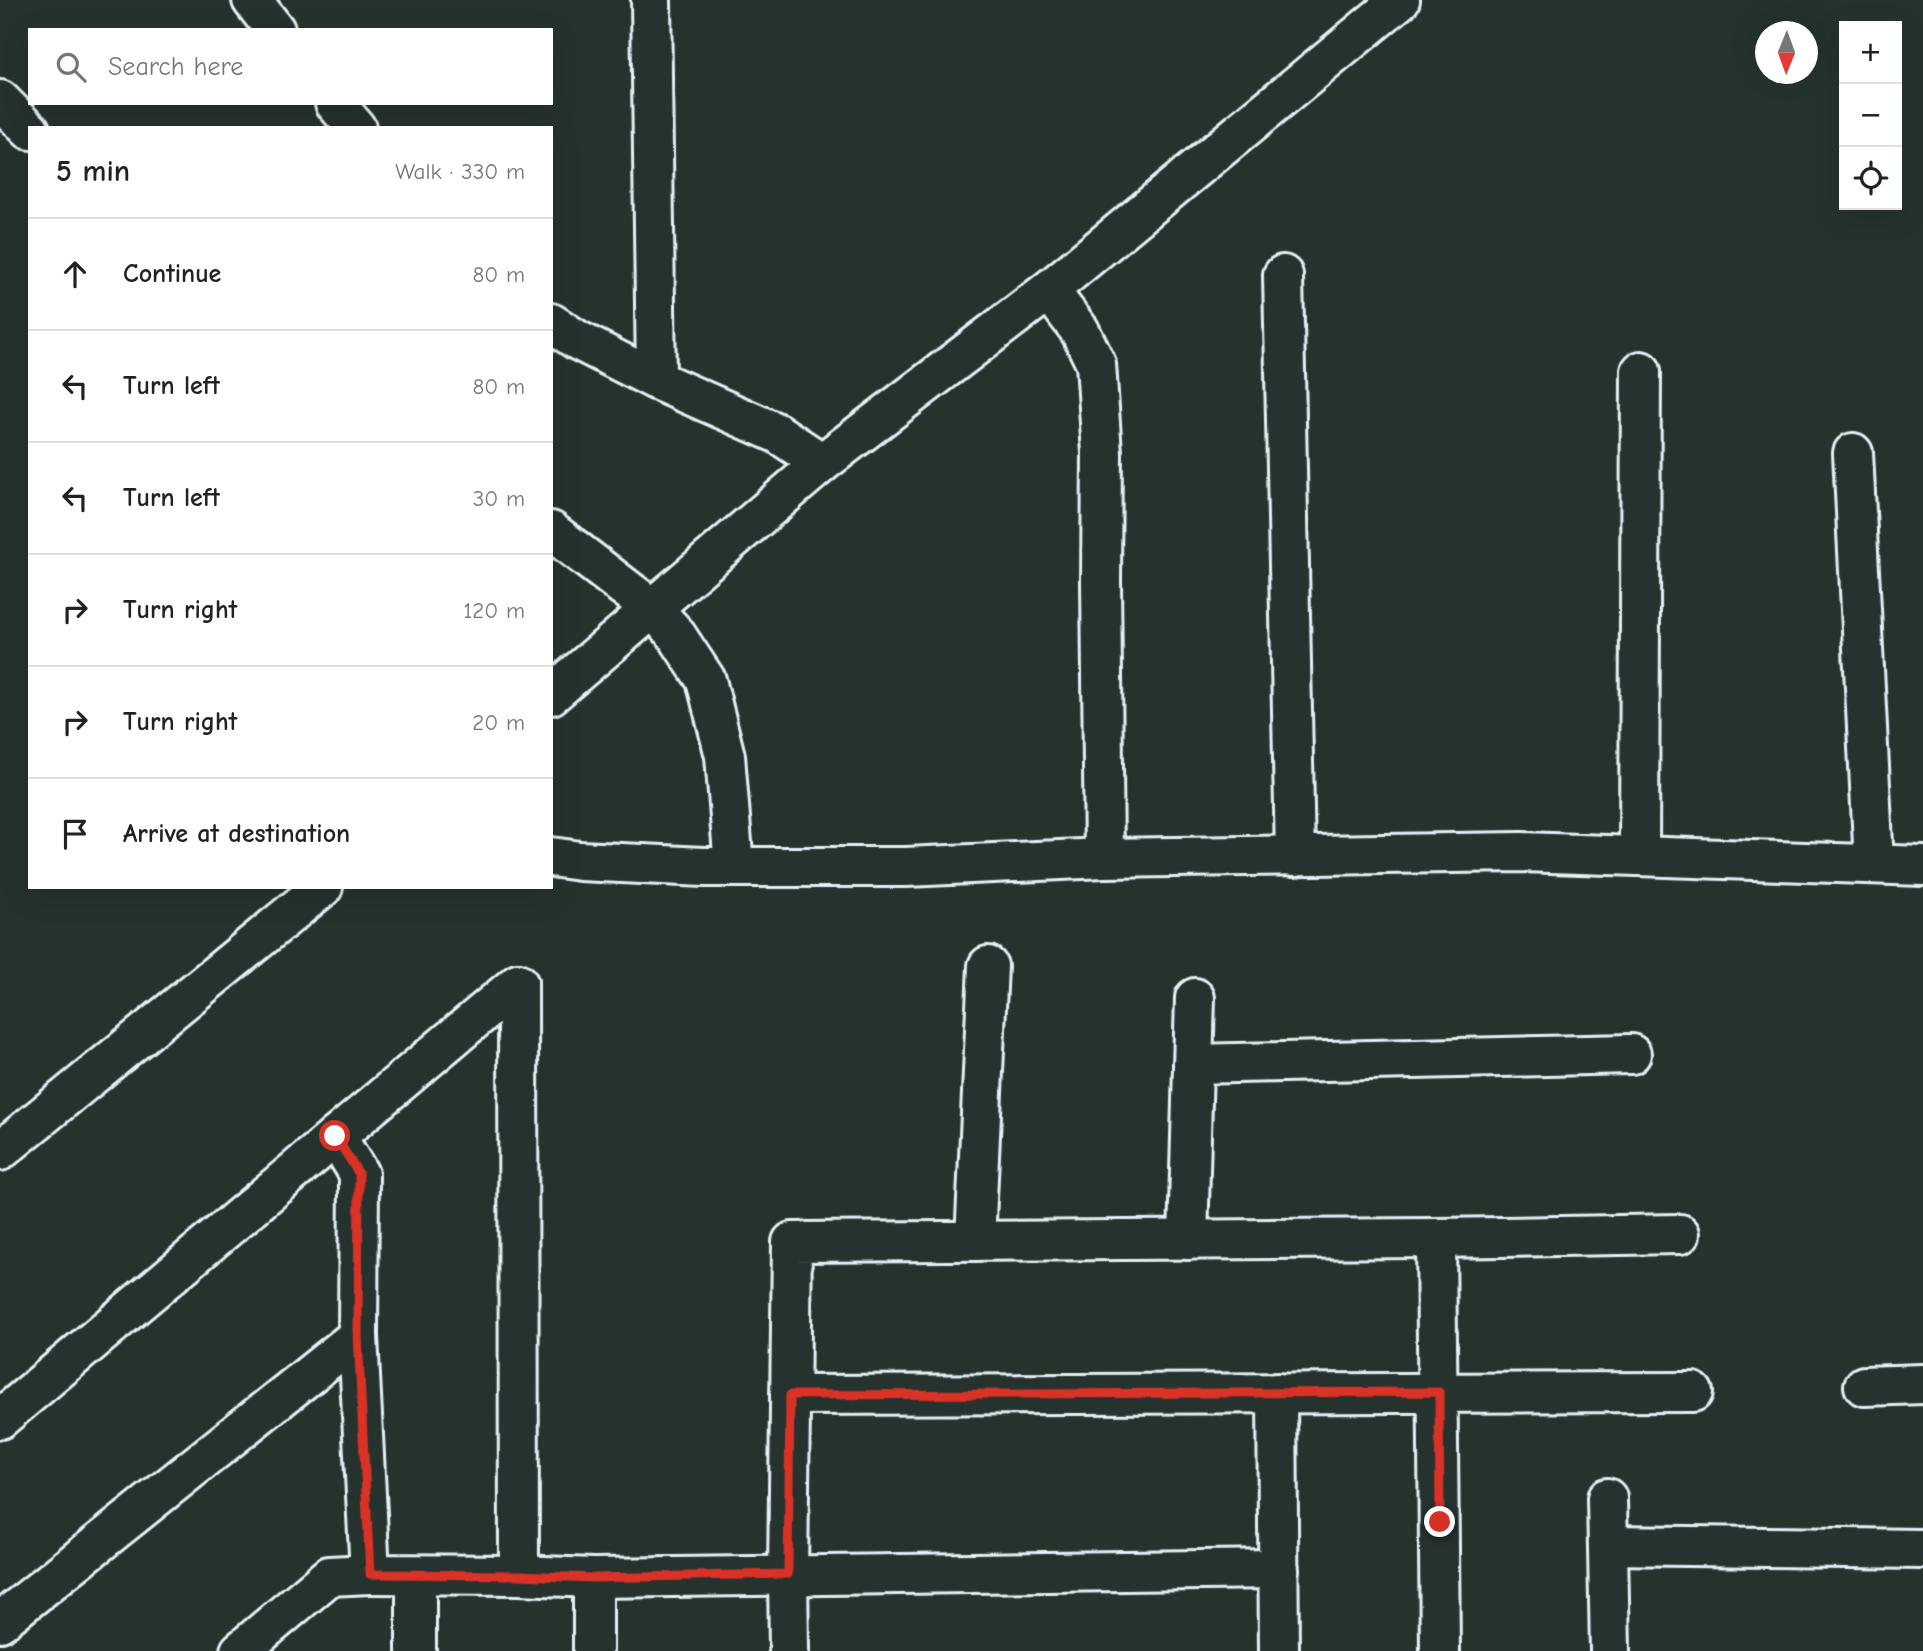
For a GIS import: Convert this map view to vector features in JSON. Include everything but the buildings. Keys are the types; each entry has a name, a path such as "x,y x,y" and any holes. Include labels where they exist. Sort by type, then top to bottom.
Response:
{"street":[{"path":"252,0 273,28"},
{"path":"651,0 656,380"},
{"path":"553,693 822,463 1049,290 1400,0"},
{"path":"0,100 28,128"},
{"path":"337,105 354,126"},
{"path":"1283,275 1295,856"},
{"path":"1049,290 1080,331 1096,365 1102,453 1104,858"},
{"path":"553,324 577,340 656,380 777,433 822,463"},
{"path":"1639,856 1641,372"},
{"path":"1853,453 1874,864"},
{"path":"553,533 653,608 675,633 706,680 725,756 734,867"},
{"path":"553,857 690,867 906,867 1104,858 1522,852 1923,866"},
{"path":"0,1151 321,889"},
{"path":"975,1241 988,966"},
{"path":"0,1419 518,983 519,1575"},
{"path":"1188,1240 1195,998"},
{"path":"1193,1064 1631,1054"},
{"path":"335,1136 359,1174 358,1336 370,1574"},
{"path":"789,1651 792,1242 1680,1234"},
{"path":"1436,1238 1440,1651"},
{"path":"0,1622 358,1336"},
{"path":"1864,1386 1923,1384"},
{"path":"790,1395 1693,1392"},
{"path":"1277,1393 1279,1651"},
{"path":"1607,1498 1609,1651"},
{"path":"1608,1545 1923,1549"},
{"path":"252,1646 329,1576 519,1575 593,1578 1279,1569"},
{"path":"416,1576 416,1651"},
{"path":"593,1578 593,1651"}],"route":[{"path":"335,1136 359,1174 358,1336 370,1574 593,1578 788,1574 790,1395 1439,1392 1440,1522"}]}
